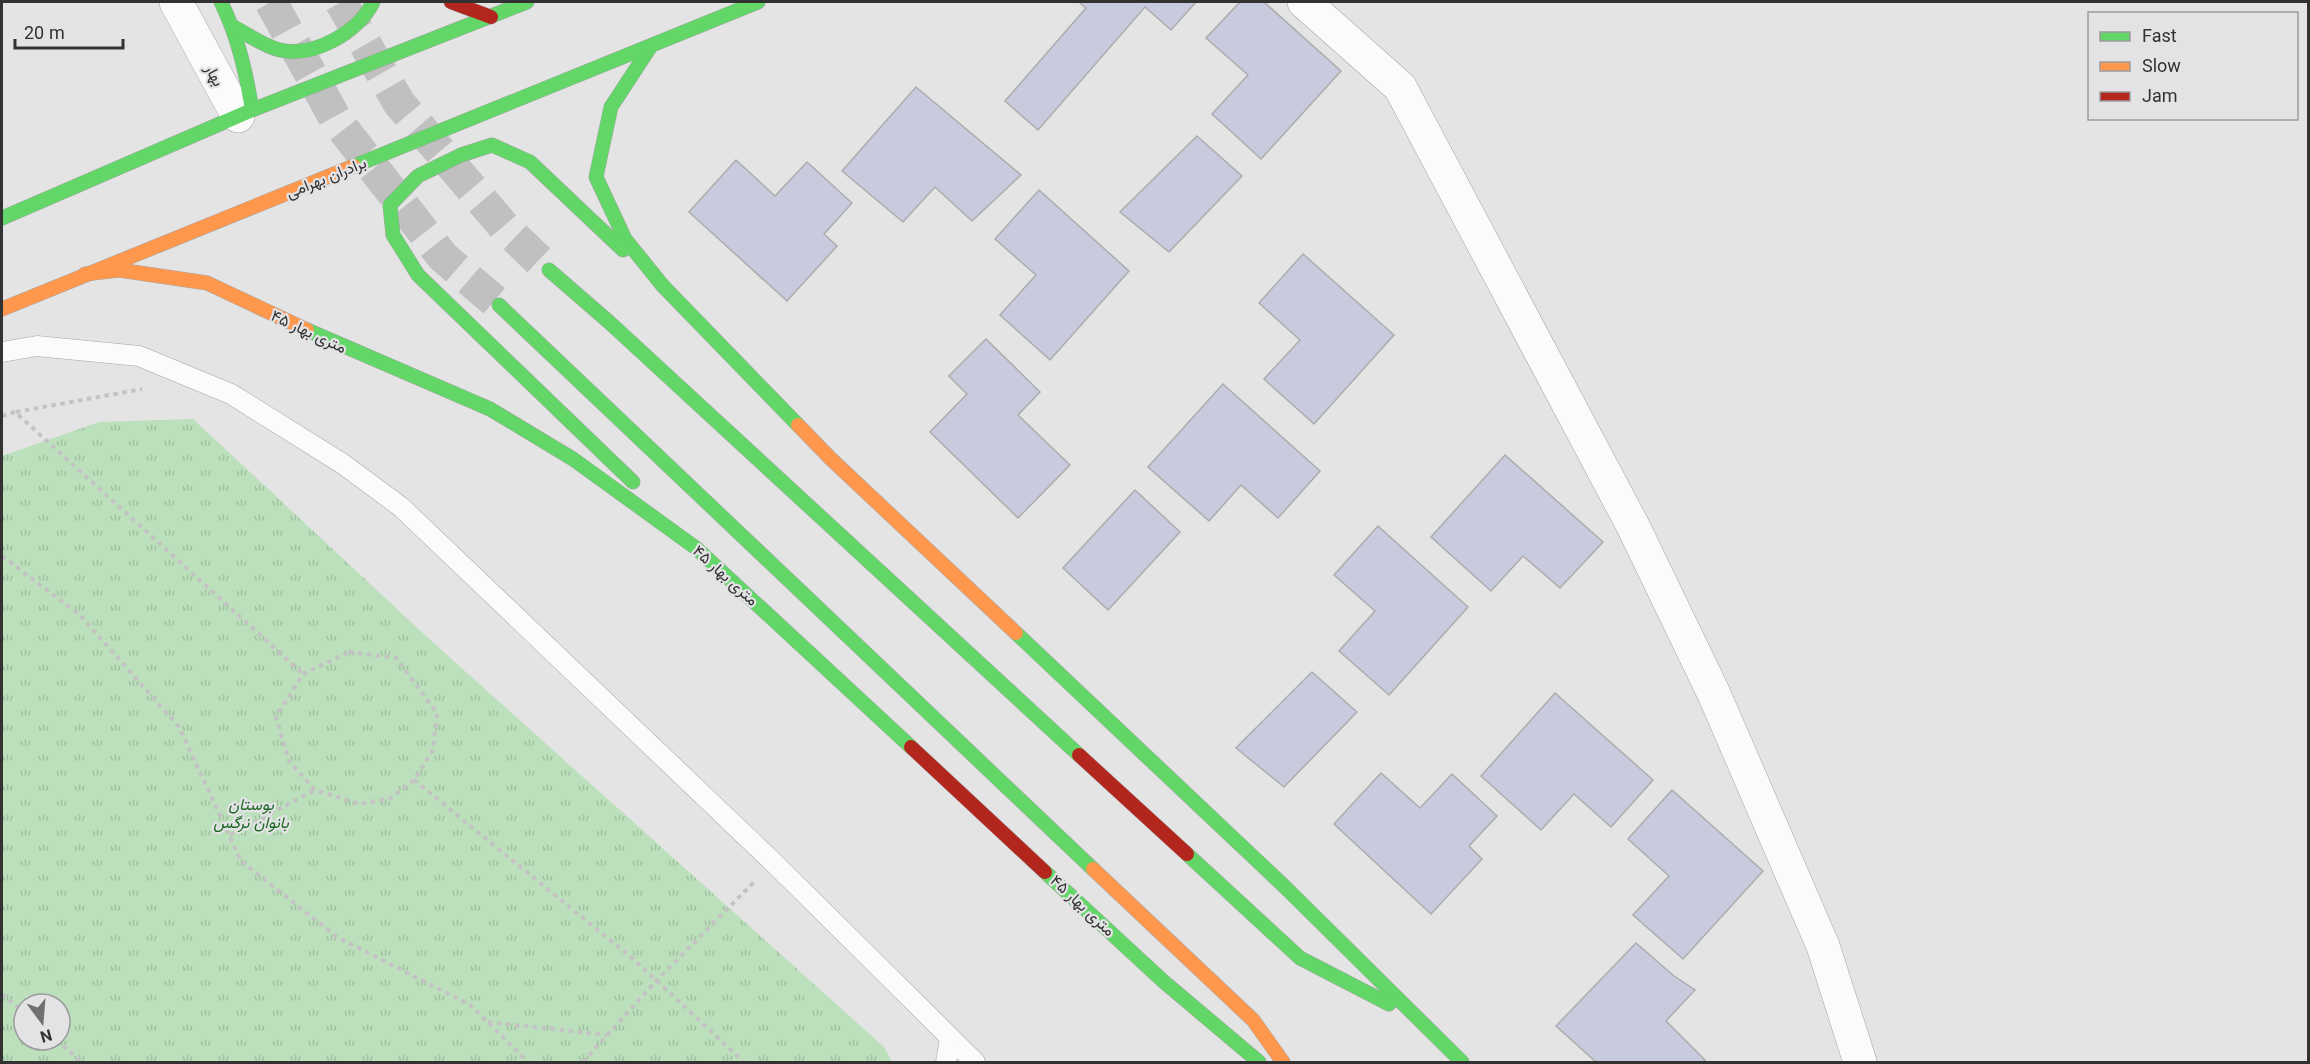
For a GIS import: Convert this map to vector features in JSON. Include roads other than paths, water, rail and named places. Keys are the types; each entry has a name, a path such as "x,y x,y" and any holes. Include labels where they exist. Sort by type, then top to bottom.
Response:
{"main road":[{"path":"221,2 234,27 246,71 245,113"},
{"path":"234,27 272,48 293,52 324,43 347,32 367,14 373,2"},
{"path":"451,2 491,17"},
{"path":"2,218 245,113 528,2"},
{"name":"برادران بهرامی","path":"2,309 758,2"},
{"path":"651,46 611,107 596,177 625,239 663,286"},
{"path":"696,548 627,476 418,275 393,235 390,205 418,177 461,155 492,145 530,162 663,286 830,458 1285,887 1462,1062"},
{"name":"۴۵ متری بهار","path":"85,274 119,270 207,283 353,351 490,409 573,459 696,548 1163,981 1259,1062"},
{"path":"549,270 609,322 1300,958 1420,1020"},
{"path":"499,305 1253,1020 1283,1062"}],"street":[{"name":"بهار","path":"176,2 245,113"},
{"path":"1304,2 1400,87 1633,526 1714,694 1819,935 1860,1062"}],"lane":[{"path":"2,352 37,346 139,356 231,394 343,464 401,507 773,862 950,1040 975,1062"},
{"path":"946,1062 950,1040"}],"tunnel":[{"path":"271,2 336,120 443,257 499,305"},
{"path":"341,2 399,103 506,229 549,270"}],"park label":[{"name":"بوستان بانوان نرگس","path":"251,813"}]}
